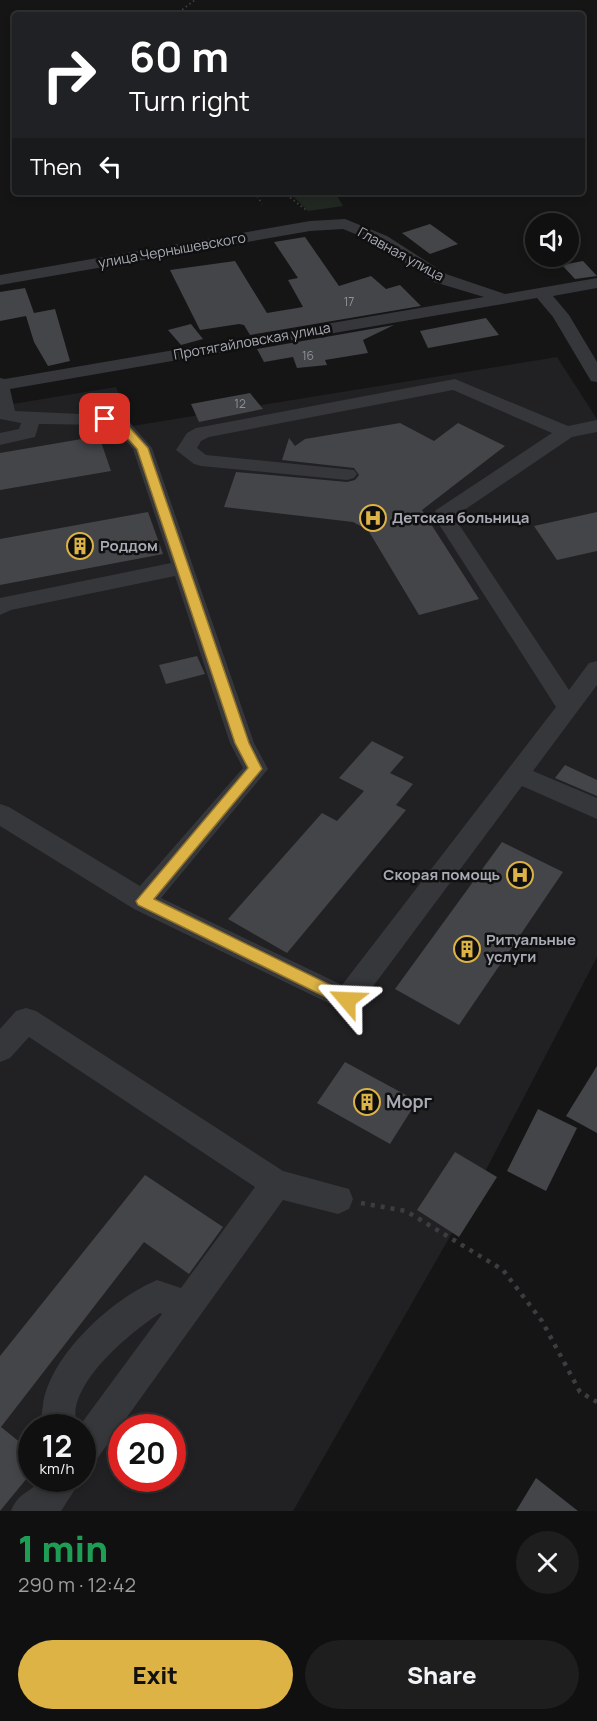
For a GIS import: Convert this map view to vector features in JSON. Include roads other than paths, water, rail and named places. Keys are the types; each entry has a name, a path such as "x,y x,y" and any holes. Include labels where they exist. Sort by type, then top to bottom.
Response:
{"street":[{"name":"улица Чернышевского","path":"0,280 310,226 345,224"},
{"name":"Главная улица","path":"345,224 381,240 399,254 440,278 503,298 597,284"},
{"path":"542,293 560,315 597,377"},
{"name":"Протягайловская улица","path":"0,384 503,298"},
{"path":"0,384 3,416 31,419 117,420 142,448 242,743 256,769 143,901"},
{"path":"347,474 201,460 186,450 194,437 203,432 455,384 566,432"},
{"path":"0,439 28,433 31,419"},
{"path":"568,707 442,515 566,432 597,426"},
{"path":"0,608 4,604 183,567"},
{"path":"0,814 143,901 347,1000 597,669"},
{"path":"517,774 597,809"},
{"path":"0,1049 26,1020 276,1184 338,1199"},
{"path":"96,1432 276,1184"},
{"path":"59,1414 62,1391 93,1347 128,1315 157,1296 188,1306"},
{"path":"29,1511 49,1498 53,1492"}],"place":[{"name":"Детская больница","path":"373,518"},
{"name":"Роддом","path":"80,546"},
{"name":"Скорая помощь","path":"520,875"},
{"name":"Ритуальные услуги","path":"467,949"},
{"name":"Морг","path":"367,1102"}]}
